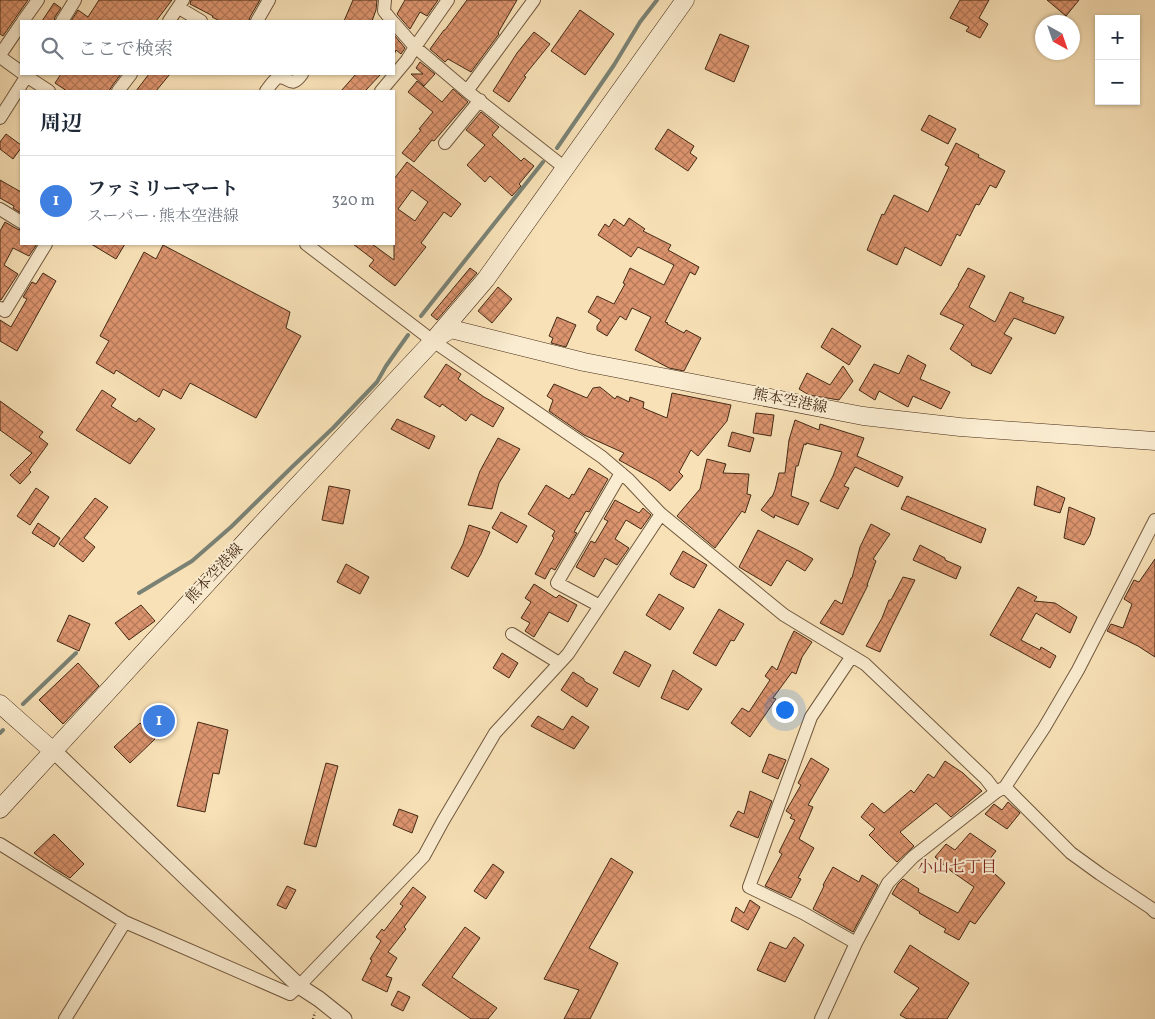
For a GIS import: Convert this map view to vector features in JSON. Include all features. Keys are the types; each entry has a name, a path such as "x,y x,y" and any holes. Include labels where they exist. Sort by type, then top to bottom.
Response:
{"main road":[{"name":"熊本空港線","path":"0,809 55,753 256,530 433,340 486,279 685,0"},
{"name":"熊本空港線","path":"433,340 451,329 584,362 864,416 960,427 1155,441"},
{"path":"0,704 55,753"}],"street":[{"path":"24,20 38,0"},
{"path":"63,20 75,0"},
{"path":"258,20 269,0"},
{"path":"385,0 384,10 392,20"},
{"path":"395,74 448,0"},
{"path":"467,91 534,0"},
{"path":"170,20 181,4 200,20"},
{"path":"395,24 415,47 467,91 565,168"},
{"path":"20,26 0,56 20,70"},
{"path":"0,118 24,75"},
{"path":"26,75 48,90"},
{"path":"119,90 130,75"},
{"path":"267,90 274,80 278,78 294,82 301,75"},
{"path":"382,90 394,75"},
{"path":"445,143 480,100"},
{"path":"0,209 20,221"},
{"path":"0,308 5,311 45,245"},
{"path":"307,245 433,340 602,457 629,480 661,514 784,615 865,664 986,779 1001,790 1071,853 1155,912"},
{"path":"600,606 557,583 621,473"},
{"path":"0,844 125,922 290,994 424,856 495,733 568,654 661,514"},
{"path":"821,1019 856,943 888,883 913,857 1001,790 1044,728 1078,670 1155,520"},
{"path":"512,634 559,663"},
{"path":"852,656 811,717 749,886 803,913 856,943"},
{"path":"55,753 299,986 344,1019"},
{"path":"65,1019 125,922"}],"building":[{"path":"0,0 28,0 3,36 0,34"},
{"path":"99,0 172,0 157,20 72,20 78,10 88,17"},
{"path":"191,0 260,0 249,20 218,20 190,4"},
{"path":"353,0 377,0 372,20 344,20"},
{"path":"405,0 438,0 427,16 420,12 410,29 397,14"},
{"path":"467,0 517,0 499,34 471,72 448,59 445,62 430,49"},
{"path":"960,0 989,0 979,18 988,24 980,38 966,31 969,27 950,18"},
{"path":"1047,0 1079,0 1065,15"},
{"path":"54,3 61,8 54,20 43,20"},
{"path":"580,10 614,34 585,75 551,51"},
{"path":"534,32 550,44 524,76 526,77 509,102 493,91 517,53"},
{"path":"720,34 749,46 734,82 705,69"},
{"path":"395,36 405,48 401,54 396,50 395,52"},
{"path":"420,62 435,74 424,86 411,74 423,74 416,68"},
{"path":"60,75 120,75 110,90 66,90 55,83"},
{"path":"148,75 169,75 157,90 137,90"},
{"path":"355,75 380,75 366,90 342,90"},
{"path":"417,81 442,102 453,89 468,102 414,162 402,153 433,112 408,92"},
{"path":"481,112 499,127 492,135 521,161 524,158 534,166 512,196 490,176 485,182 467,165 485,145 466,130"},
{"path":"929,115 956,129 948,144 921,130"},
{"path":"668,129 694,146 690,153 697,158 688,171 655,149"},
{"path":"6,134 20,144 20,149 13,159 0,149 0,142"},
{"path":"956,143 1005,171 996,188 990,185 979,205 976,204 960,236 957,234 941,266 905,247 897,265 867,250 882,214 884,215 894,195 928,212 949,167 945,165"},
{"path":"407,162 461,204 451,217 444,212 421,243 426,247 395,286 369,266 374,260 354,245 373,245 394,260 395,178","holes":["412,190 428,202 415,221 398,209"]},
{"path":"0,180 20,191 20,212 13,208 14,206 0,198"},
{"path":"629,218 645,229 643,231 671,245 668,250 699,267 695,275 690,272 665,322 684,333 686,330 701,338 684,371 669,368 635,350 651,317 632,308 626,320 620,316 607,336 597,330 601,320 588,312 597,296 614,304 625,284 623,283 630,268 664,285 674,265 638,247 631,257 598,235 605,224 609,227 614,219 624,226"},
{"path":"5,222 20,230 20,245 36,245 29,256 13,248 4,265 18,274 1,300 0,300 0,231"},
{"path":"93,245 124,245 116,259"},
{"path":"163,245 290,312 286,328 301,336 256,418 190,383 181,399 163,389 159,397 116,370 114,374 96,363 109,341 100,336 144,252 156,259"},
{"path":"470,268 477,273 437,320 431,315"},
{"path":"968,268 985,276 969,307 995,322 1010,292 1024,298 1022,302 1064,317 1055,334 1014,318 1004,334 1012,338 991,374 971,365 950,349 964,325 940,314"},
{"path":"43,273 56,281 17,351 0,341 0,320 11,327 27,299 23,297 32,282 36,284"},
{"path":"498,287 512,299 492,323 478,311"},
{"path":"557,317 576,325 566,347 551,343 553,338 549,336"},
{"path":"832,328 861,346 849,365 821,347"},
{"path":"908,355 926,365 920,379 950,392 941,409 913,396 908,407 879,391 875,400 859,390 874,364 899,374"},
{"path":"446,364 461,374 458,379 504,408 493,427 471,414 466,421 442,404 440,407 424,397"},
{"path":"843,366 853,381 839,400 809,395 799,389 807,373 830,385"},
{"path":"554,384 587,398 593,388 600,387 615,399 617,396 629,402 630,397 644,402 643,408 667,418 672,393 731,405 727,421 698,456 691,450 679,472 683,476 670,491 657,481 619,460 624,453 584,435 549,411 553,400 547,396"},
{"path":"102,390 116,399 111,406 136,422 139,418 155,429 130,464 76,430"},
{"path":"0,401 43,432 39,437 48,444 29,470 31,472 20,484 10,475 32,453 0,430"},
{"path":"756,413 774,415 771,436 753,433"},
{"path":"397,419 435,436 429,449 391,429"},
{"path":"795,420 819,430 820,424 864,438 857,456 903,477 898,487 855,467 844,486 849,488 838,509 820,501 833,476 842,452 806,443 806,445 804,444 798,466 796,466 791,496 809,503 798,525 775,515 774,518 761,510 772,497 779,473 785,473 789,440"},
{"path":"732,432 754,438 750,452 728,446"},
{"path":"498,438 520,449 499,483 492,509 468,505 480,471"},
{"path":"707,459 726,464 723,473 749,474 747,494 751,495 745,513 742,511 715,548 677,516 700,489"},
{"path":"589,468 608,479 589,512 586,511 574,532 577,533 555,570 551,568 545,579 535,574 554,538 552,536 555,531 528,514 546,485 569,499 572,494 574,495"},
{"path":"329,486 350,490 343,524 322,520"},
{"path":"1037,486 1065,498 1060,513 1034,505"},
{"path":"36,488 49,497 30,525 17,516"},
{"path":"907,496 986,529 981,543 901,509"},
{"path":"95,498 108,507 84,538 95,547 83,562 59,544"},
{"path":"615,500 639,513 643,508 651,515 641,529 626,520 615,539 629,548 617,565 605,558 594,577 576,567 591,541 595,543 608,521 604,519"},
{"path":"1069,507 1095,518 1090,535 1084,545 1064,538"},
{"path":"501,512 527,526 517,543 492,528"},
{"path":"38,523 60,538 54,547 32,533"},
{"path":"871,524 890,534 873,559 876,561 868,585 843,635 820,623 835,600 842,604 852,578 860,547"},
{"path":"469,525 490,532 481,554 468,577 451,568 463,544"},
{"path":"758,530 813,559 805,571 787,560 771,586 739,567"},
{"path":"920,545 961,567 956,579 913,560"},
{"path":"683,551 707,565 694,588 670,574"},
{"path":"1155,559 1155,657 1138,646 1107,631 1111,624 1123,628 1132,604 1124,599 1134,580 1139,582"},
{"path":"346,564 369,577 360,594 337,582"},
{"path":"903,577 915,580 880,652 866,646"},
{"path":"534,584 556,598 559,595 577,605 568,622 549,612 534,637 525,631 530,623 521,618 531,602 525,598"},
{"path":"1018,587 1037,597 1034,601 1055,603 1077,617 1070,633 1036,613 1021,640 1040,650 1041,647 1056,656 1050,668 990,635"},
{"path":"659,594 684,608 670,630 646,615"},
{"path":"141,605 155,621 129,640 115,623"},
{"path":"719,609 744,624 734,641 731,640 716,666 693,653"},
{"path":"69,615 90,624 79,651 57,641"},
{"path":"794,631 812,642 802,657 796,674 792,672 773,698 776,699 750,737 731,723 742,708 749,712 770,680 765,676 772,666 777,670"},
{"path":"625,651 651,665 639,687 613,673"},
{"path":"502,653 518,663 509,678 493,668"},
{"path":"78,663 99,686 63,724 39,700"},
{"path":"673,670 702,689 688,710 661,698"},
{"path":"573,672 598,689 587,707 561,690"},
{"path":"538,716 563,730 572,716 589,727 574,749 531,726"},
{"path":"198,722 228,730 219,774 213,773 205,812 177,806"},
{"path":"140,723 155,739 130,763 114,747"},
{"path":"769,754 786,760 778,779 762,772"},
{"path":"811,758 829,769 808,805 813,807 799,839 814,848 798,878 801,879 791,898 765,886 782,854 779,852 795,820 790,818 792,815 786,811 801,785 798,783"},
{"path":"945,761 963,773 982,791 951,817 936,803 900,832 914,846 897,862 869,835 875,829 861,817 872,803 884,813 911,790 914,793 928,774 934,778"},
{"path":"326,763 338,766 316,847 304,844"},
{"path":"750,791 772,801 758,838 730,826 738,811 744,814"},
{"path":"1008,802 1020,813 1007,829 985,814 994,804 1002,810"},
{"path":"399,809 418,816 412,833 393,825"},
{"path":"970,833 996,851 985,865 1005,883 975,924 970,921 959,940 944,932 946,929 892,894 903,879 919,889 918,892 958,913 974,887 935,857 946,844 955,850"},
{"path":"54,834 84,864 70,878 34,853"},
{"path":"611,858 633,872 589,948 618,963 590,1019 564,1019 579,990 544,979"},
{"path":"493,864 504,872 486,899 474,891"},
{"path":"833,867 859,882 862,875 878,885 853,932 813,909"},
{"path":"287,886 296,890 286,909 277,905"},
{"path":"413,887 426,897 404,927 406,929 388,952 397,958 386,976 392,978 387,992 362,980 372,960 370,959 381,941 376,937 382,929 384,931 403,906 400,904"},
{"path":"750,900 760,907 748,930 731,921 736,907 744,913"},
{"path":"465,927 480,938 452,977 497,1008 488,1019 471,1019 422,985"},
{"path":"794,937 804,945 785,982 757,970 770,942 786,949"},
{"path":"910,945 969,983 947,1019 907,1019 900,1015 919,988 894,972"},
{"path":"398,991 410,997 403,1011 391,1005"}],"waterway":[{"path":"557,148 614,65 640,22 657,0"},
{"path":"421,316 543,162"},
{"path":"139,593 192,561 231,527 333,428 377,382 408,335"},
{"path":"23,704 76,653"},
{"path":"0,733 3,730"}],"place":[{"name":"ファミリーマート","path":"159,721"}],"district":[{"name":"小山七丁目","path":"957,868"}]}
